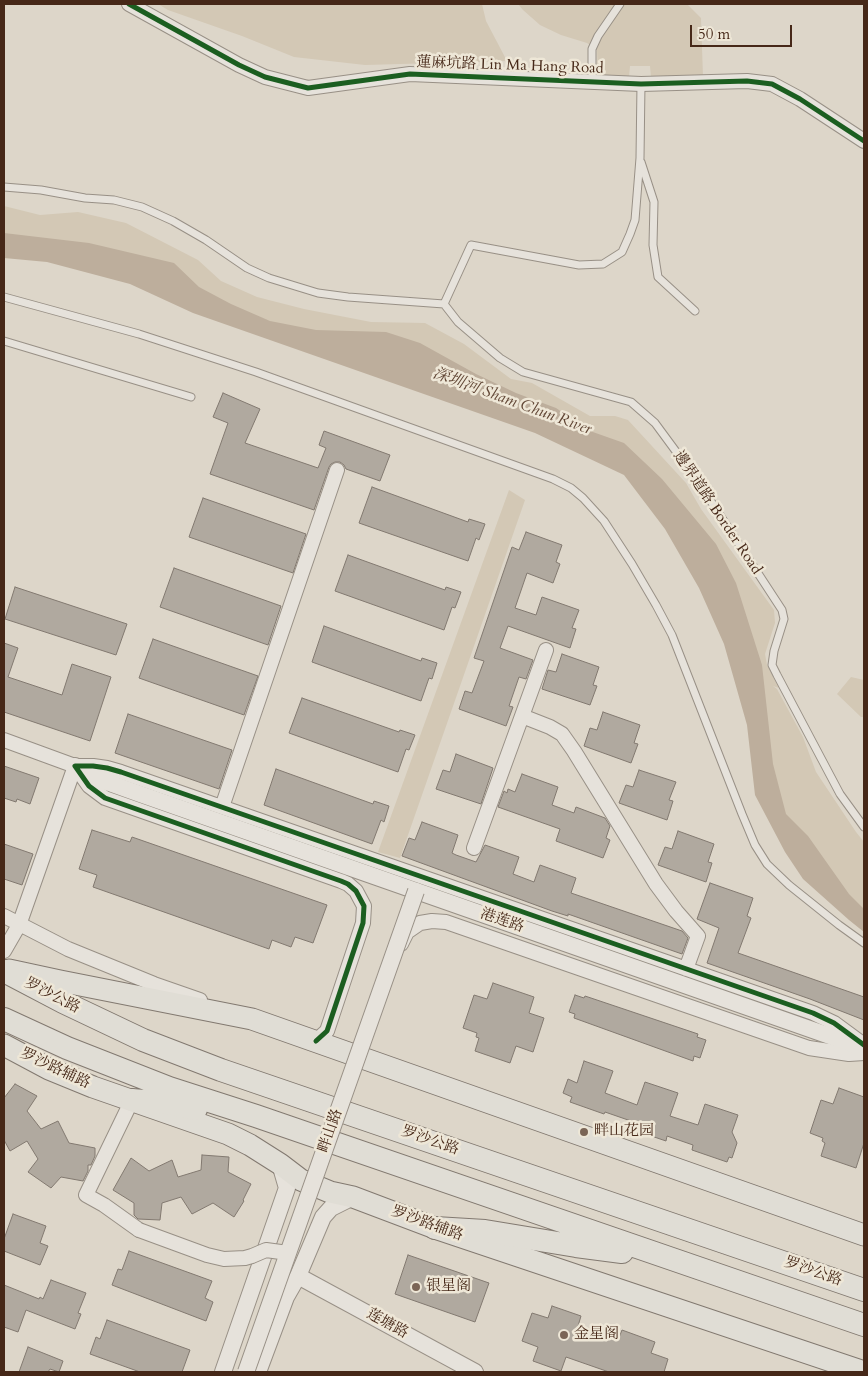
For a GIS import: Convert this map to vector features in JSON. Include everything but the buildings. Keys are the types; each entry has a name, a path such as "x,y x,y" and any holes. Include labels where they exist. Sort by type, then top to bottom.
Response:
{"highway":[{"name":"罗沙公路","path":"4,970 63,1002 143,1040 221,1070 864,1290"},
{"path":"4,1019 66,1048 169,1088 256,1116 864,1325"},
{"path":"132,1100 166,1103 214,1113 256,1116"},
{"path":"435,1228 485,1231 576,1246 659,1254"}],"main road":[{"path":"4,970 252,1019 864,1235"},
{"name":"罗沙路辅路","path":"4,1045 50,1069 93,1087 228,1134 250,1145 302,1180 330,1192 353,1197 435,1228 850,1370"}],"street":[{"name":"蓮麻坑路 Lin Ma Hang Road","path":"129,4 239,65 265,76 308,88 410,74 642,84 747,81 772,84 800,99 864,141"},
{"path":"222,808 337,470"},
{"path":"474,848 546,650"},
{"path":"522,716 562,734 656,884 698,936 686,969"},
{"path":"4,740 74,766 107,768 813,1013 834,1023 864,1046"},
{"path":"4,951 19,925 74,766"},
{"path":"74,766 89,786 105,798 341,881 356,891 364,906 364,923 327,1031 316,1041"},
{"name":"港莲路","path":"74,766 101,780 140,794 864,1046"},
{"name":"畔山路","path":"246,1372 416,891"},
{"path":"4,916 68,949 115,969 252,1019"},
{"path":"370,1060 367,1051 368,1038 404,936 416,925 426,921 453,924 809,1048 849,1054 864,1053"},
{"path":"132,1100 86,1195 104,1204 139,1230 207,1255 224,1259 238,1259 266,1250 288,1253"},
{"path":"223,1372 287,1188 280,1164"},
{"path":"258,1372 286,1297 298,1276 323,1218 330,1208 353,1197"},
{"name":"莲塘路","path":"298,1276 475,1372"}],"lane":[{"path":"592,82 592,49 598,36 620,4"},
{"path":"4,187 114,200 142,207 174,221 247,268 269,278 318,293 444,304 471,245 579,265 603,264 622,252 635,220 640,158 642,84"},
{"path":"640,158 654,202 653,246 658,277 695,311"},
{"path":"4,297 139,334 256,372 553,479 571,488 604,521 632,564 672,634 742,814 755,844 767,864 789,885 864,943"},
{"name":"邊界道路 Border Road","path":"444,304 458,322 500,358 522,372 631,402 655,423 721,515 782,610 784,619 774,651 772,665 840,794 864,827"},
{"path":"4,341 191,397"}],"shaded area":[{"path":"158,4 482,4 486,21 507,61 365,65 294,57 242,36 168,10"},
{"path":"518,4 687,4 701,18 703,77 651,77 650,66 630,66 629,77 598,77 597,50 587,43 561,35 540,25"},
{"path":"4,206 40,215 78,212 126,223 198,260 221,281 257,297 304,309 371,322 425,323 464,344 511,379 532,383 590,416 615,416 628,420 686,483 701,509 774,610 775,623 765,654 767,665 779,688 773,686 777,689 803,737 816,772 864,842 864,919 787,833 751,676 651,482 435,387 183,287 4,246"},
{"path":"509,490 525,500 400,858 378,852"},
{"path":"851,677 864,680 864,717 861,717 837,694"}],"water":[{"name":"深圳河 Sham Chun River","path":"4,233 89,243 174,263 199,287 231,304 270,321 316,330 386,332 420,343 476,374 516,393 556,408 590,431 624,443 662,479 716,544 736,583 762,665 773,764 786,814 808,836 849,894 864,909 864,932 803,879 785,852 755,795 747,725 724,644 699,588 665,529 624,475 535,433 193,313 130,284 47,262 4,258"}],"cycle path":[{"path":"129,4 239,65 265,77 308,88 410,74 641,84 747,81 772,84 800,99 864,141"},
{"path":"316,1041 327,1031 363,923 364,906 356,891 341,881 105,798 89,786 75,766 93,766 121,772 813,1013 834,1023 864,1045"}],"place":[{"name":"畔山花园","path":"584,1132"},
{"name":"银星阁","path":"416,1287"},
{"name":"金星阁","path":"564,1335"}]}
